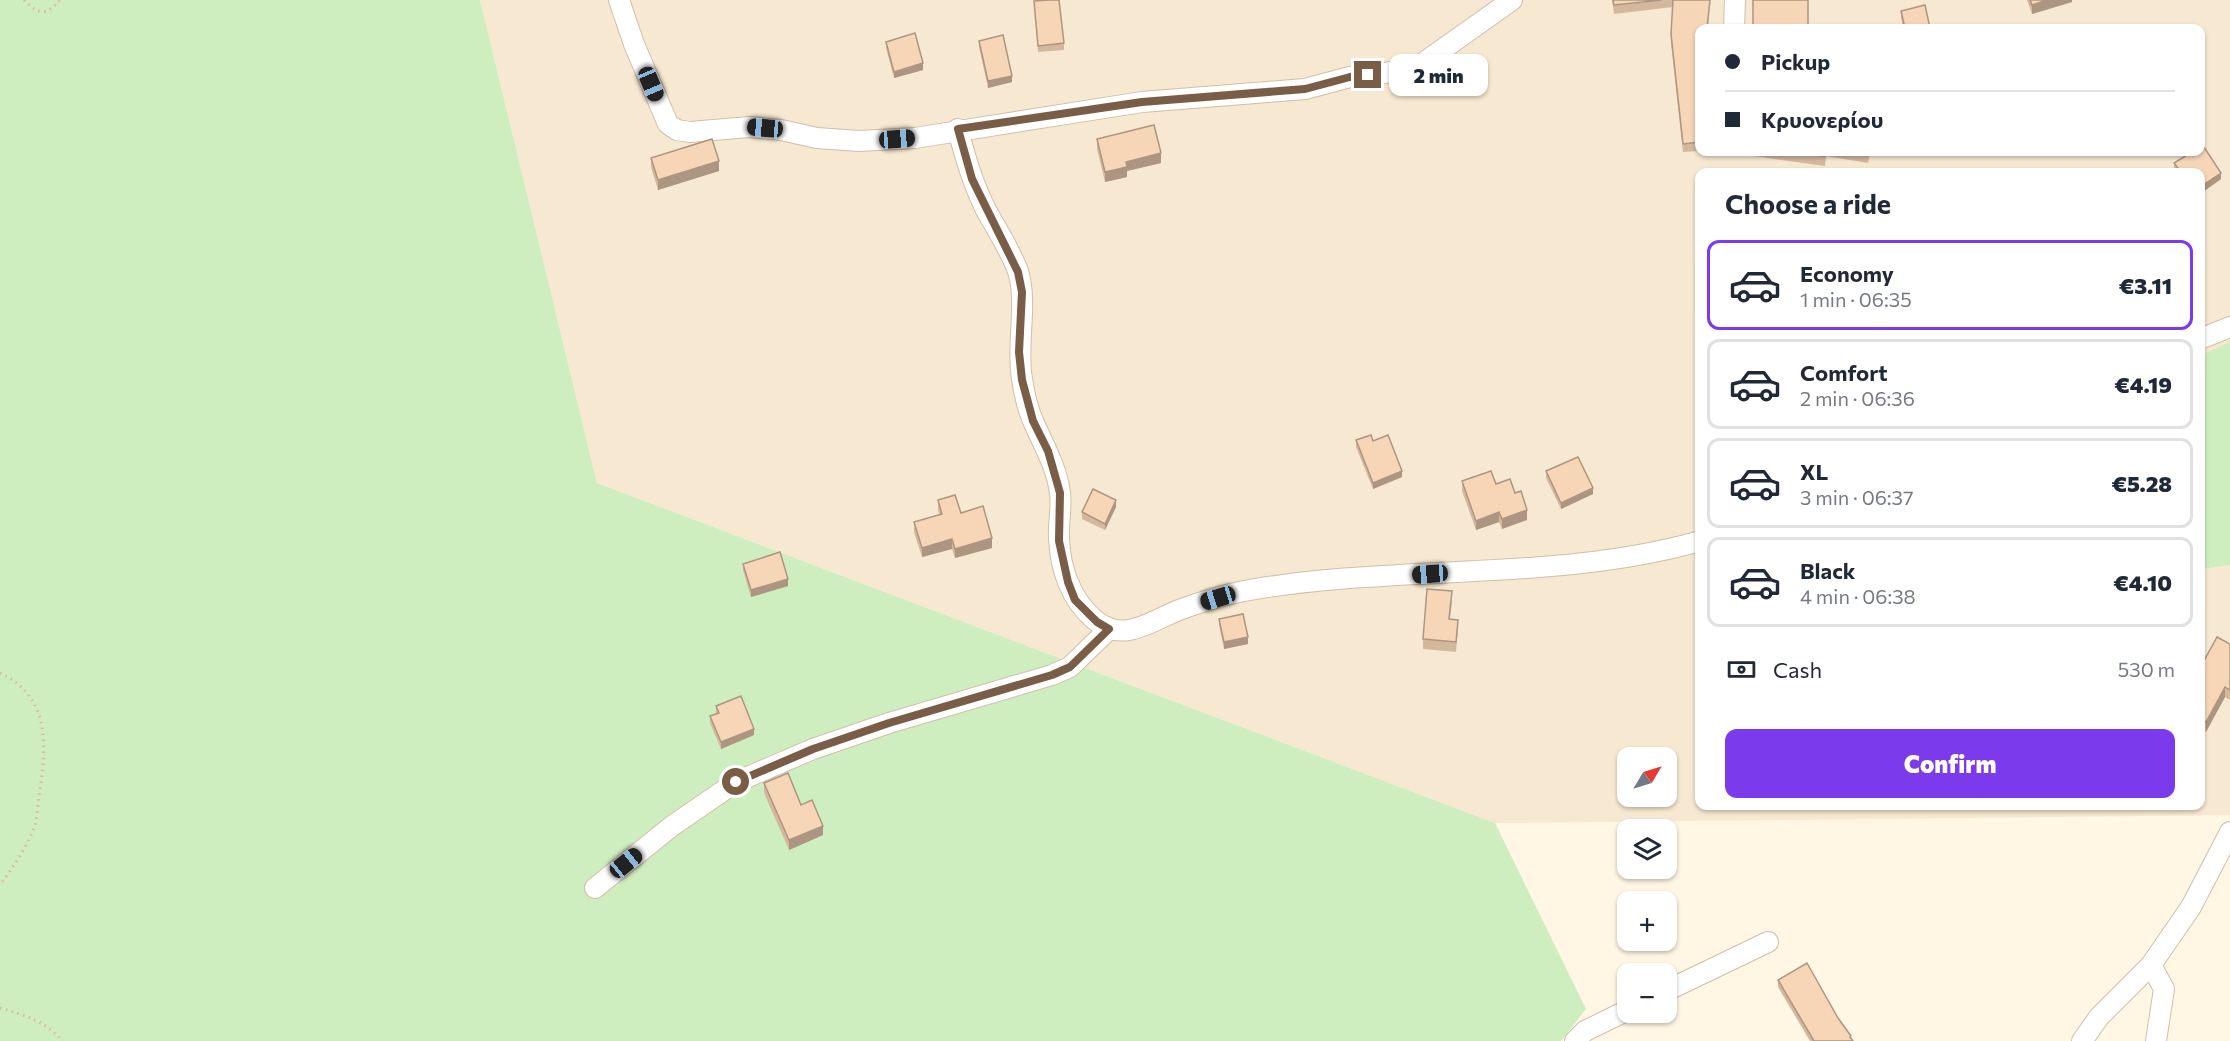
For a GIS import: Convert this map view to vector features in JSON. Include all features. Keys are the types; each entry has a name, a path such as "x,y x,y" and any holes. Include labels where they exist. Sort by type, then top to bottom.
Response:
{"street":[{"path":"619,0 634,44 668,124 676,130 690,132 749,127 781,130 817,138 859,141 915,138 958,129 1142,102 1305,89 1350,77 1419,66 1512,0"},
{"path":"1734,24 1735,0"},
{"path":"958,129 972,179 1018,272 1022,292 1019,352 1022,380 1033,421 1048,451 1060,493 1059,541 1068,582 1075,600 1097,622 1109,629 1122,631 1139,629 1179,610 1238,592 1336,579 1594,562 1664,552 1695,543"},
{"path":"2205,337 2230,327"},
{"path":"595,888 672,826 736,782 813,749 889,723 1052,675 1070,667 1109,629"},
{"path":"2082,1041 2099,1017 2151,965 2191,907 2230,832"},
{"path":"1677,987 1768,942"},
{"path":"2151,965 2164,989 2156,1041"},
{"path":"1575,1041 1585,1031 1617,1015"}],"path":[{"path":"24,0 35,10 44,12 52,10 60,0"},
{"path":"0,673 24,690 38,710 44,727 44,764 35,825 13,867 0,885"},
{"path":"0,1008 39,1021 63,1041"}],"shaded area":[{"path":"480,0 2230,0 2230,815 1677,821 1677,819 1617,819 1617,822 1495,823 597,483"}],"green space":[{"path":"0,0 480,0 597,483 1495,823 1586,1009 1561,1041 0,1041"},
{"path":"2230,342 2230,565 2205,568 2205,353"}],"building":[{"path":"1059,0 1064,43 1038,46 1034,1"},
{"path":"1613,0 1661,0 1614,5"},
{"path":"1673,0 1710,0 1707,24 1695,24 1695,143 1683,144 1671,34"},
{"path":"1753,0 1808,0 1808,24 1753,24"},
{"path":"2030,0 2047,0 2032,5"},
{"path":"1925,5 1929,24 1904,24 1901,11"},
{"path":"915,33 923,63 894,72 886,42"},
{"path":"1003,35 1012,76 988,81 979,41"},
{"path":"1154,125 1161,153 1126,162 1127,167 1105,172 1097,139"},
{"path":"712,139 719,161 658,180 651,158"},
{"path":"2205,149 2221,173 2205,184 2205,168 2178,168 2174,163 2185,156 2205,156"},
{"path":"1371,435 1373,441 1388,435 1402,471 1373,483 1356,440"},
{"path":"1578,457 1593,488 1561,503 1546,471"},
{"path":"1491,471 1496,484 1510,479 1515,493 1521,491 1527,510 1502,519 1499,512 1476,521 1462,481"},
{"path":"1093,489 1116,500 1105,524 1082,512"},
{"path":"955,495 961,513 983,506 992,538 955,549 952,539 922,548 914,522 942,514 938,500"},
{"path":"780,552 788,579 751,590 743,564"},
{"path":"1427,589 1452,591 1449,619 1458,620 1456,642 1423,639"},
{"path":"1243,614 1248,637 1224,642 1219,619"},
{"path":"2217,637 2230,644 2230,690 2225,687 2206,722 2205,722 2205,659"},
{"path":"741,696 754,729 721,742 710,716 719,713 716,706"},
{"path":"788,773 801,805 812,800 823,826 789,840 764,783"},
{"path":"1807,963 1853,1041 1814,1041 1778,980"}],"route":[{"path":"736,782 813,749 889,723 1052,675 1070,667 1109,629 1097,622 1075,600 1068,582 1059,541 1060,493 1048,451 1033,421 1022,380 1019,352 1022,292 1018,272 972,179 958,129 1142,102 1305,89 1350,77 1368,75"}]}
